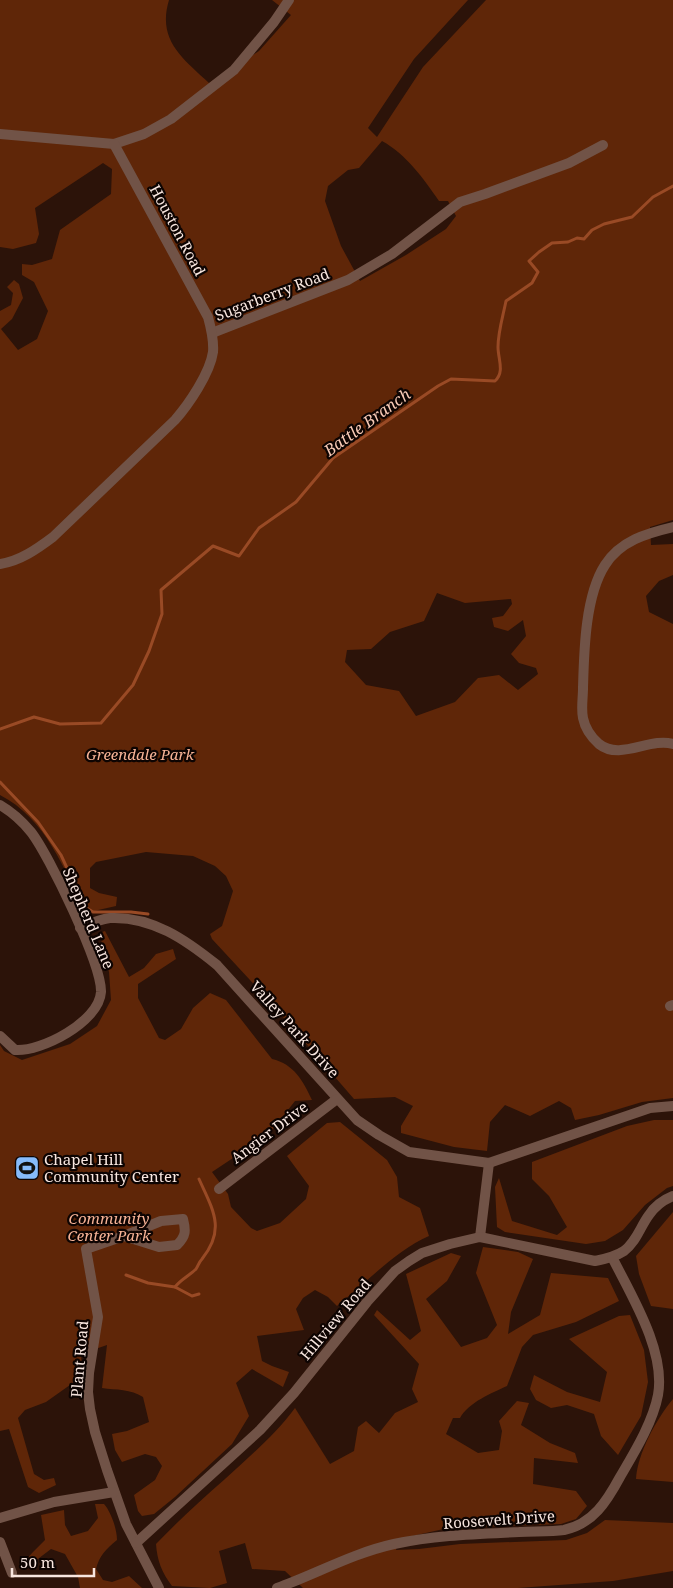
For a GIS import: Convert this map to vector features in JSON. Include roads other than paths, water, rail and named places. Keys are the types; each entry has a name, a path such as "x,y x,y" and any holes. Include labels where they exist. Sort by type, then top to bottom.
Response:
{"street":[{"path":"0,134 114,144 144,134 171,119 234,70 274,22 289,0"},
{"name":"Houston Road","path":"114,144 208,318 212,333"},
{"name":"Sugarberry Road","path":"0,564 8,563 34,551 53,537 175,420 190,402 203,376 212,353 212,333 348,280 392,254 460,202 569,163 603,145"},
{"path":"673,527 637,537 623,545 605,564 599,575 594,586 584,654 583,718 586,728 601,746 629,749 664,742 673,744"},
{"name":"Shepherd Lane","path":"0,805 23,823 39,844 80,928 99,976 101,993 96,1006 80,1024 58,1038 31,1048 15,1050 0,1036"},
{"name":"Valley Park Drive","path":"80,928 108,918 137,920 168,931 192,945 217,964 357,1120 409,1152 489,1163 650,1108 673,1106"},
{"name":"Angier Drive","path":"219,1189 337,1099"},
{"path":"480,1237 489,1163"},
{"path":"612,1257 624,1251 634,1242 648,1216 663,1201 673,1196"},
{"name":"Plant Road","path":"124,1236 159,1247 177,1245 183,1239 186,1232 183,1219 161,1221 86,1249 98,1316 89,1372 88,1392 90,1409 95,1432 114,1492 136,1543 159,1588"},
{"name":"Hillview Road","path":"136,1543 246,1445 294,1393 367,1302 395,1271 422,1253 480,1237 595,1261 612,1257"},
{"name":"Roosevelt Drive","path":"277,1588 327,1566 393,1544 448,1536 564,1530 580,1524 599,1510 632,1457 652,1416 658,1394 656,1352 646,1326 612,1257"},
{"path":"0,1518 54,1502 114,1492"},
{"path":"0,1542 12,1573"}],"waterway":[{"name":"Battle Branch","path":"0,729 34,717 60,724 101,723 133,685 149,651 162,614 161,590 213,546 239,556 259,528 296,502 333,458 438,386 451,379 495,381 500,374 498,341 506,301 532,283 538,272 529,261 552,243 568,242 577,238 584,239 592,230 604,224 632,217 653,197 673,186"},
{"path":"0,782 38,822 61,855 85,907 93,912 148,914"},
{"path":"126,1275 148,1283 175,1287 196,1269 214,1238 215,1229 215,1219 209,1200 199,1179"},
{"path":"175,1287 192,1296 199,1294"}],"place":[{"name":"Chapel Hill Community Center","path":"27,1168"}],"park label":[{"name":"Greendale Park","path":"140,754"},
{"name":"Community Center Park","path":"109,1226"}]}
